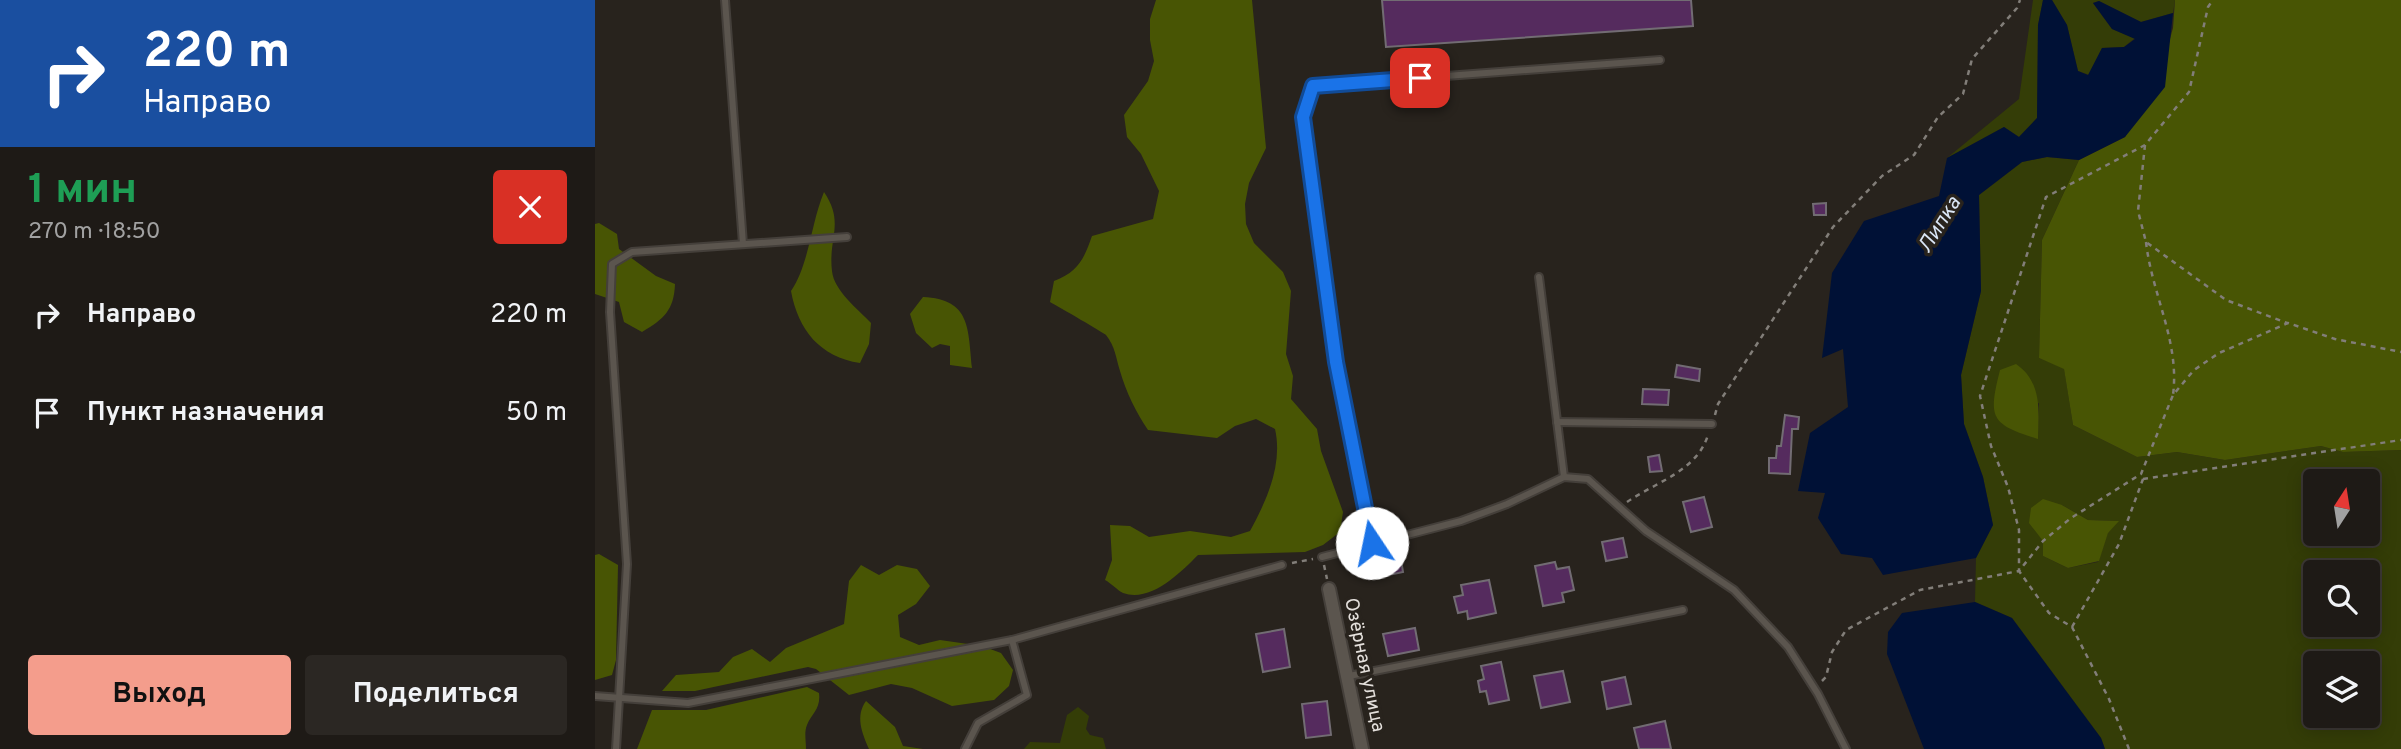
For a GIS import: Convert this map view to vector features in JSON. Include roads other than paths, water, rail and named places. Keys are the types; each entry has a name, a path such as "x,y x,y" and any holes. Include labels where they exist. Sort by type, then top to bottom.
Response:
{"street":[{"name":"Озёрная улица","path":"1329,589 1362,749"}],"lane":[{"path":"725,0 743,244"},
{"path":"1372,543 1336,362 1303,117 1313,86 1660,60"},
{"path":"616,749 628,564 610,312 612,264 632,252 847,237"},
{"path":"1539,277 1565,477"},
{"path":"1557,422 1712,424"},
{"path":"1322,557 1461,520 1507,504 1565,477 1588,479 1646,531 1734,590 1788,647 1814,687 1846,749"},
{"path":"595,695 688,703 1012,640 1282,565"},
{"path":"1349,676 1683,610"},
{"path":"965,749 978,723 1027,695 1012,640"}],"water":[{"name":"Липка","path":"2043,0 2052,0 2067,25 2078,71 2088,75 2102,48 2124,47 2135,39 2112,29 2093,3 2099,1 2141,22 2173,13 2165,87 2125,137 2079,160 2047,157 2022,162 1979,195 1981,291 1961,375 1964,424 1983,477 1993,525 1976,558 1883,575 1872,558 1841,554 1818,518 1825,493 1798,491 1810,433 1848,407 1843,349 1822,358 1832,273 1864,221 1939,196 1947,158 2004,127 2019,137 2037,118 2038,25"},
{"path":"1975,602 2012,618 2101,738 2105,749 1924,749 1887,654 1888,632 1902,613"}]}
